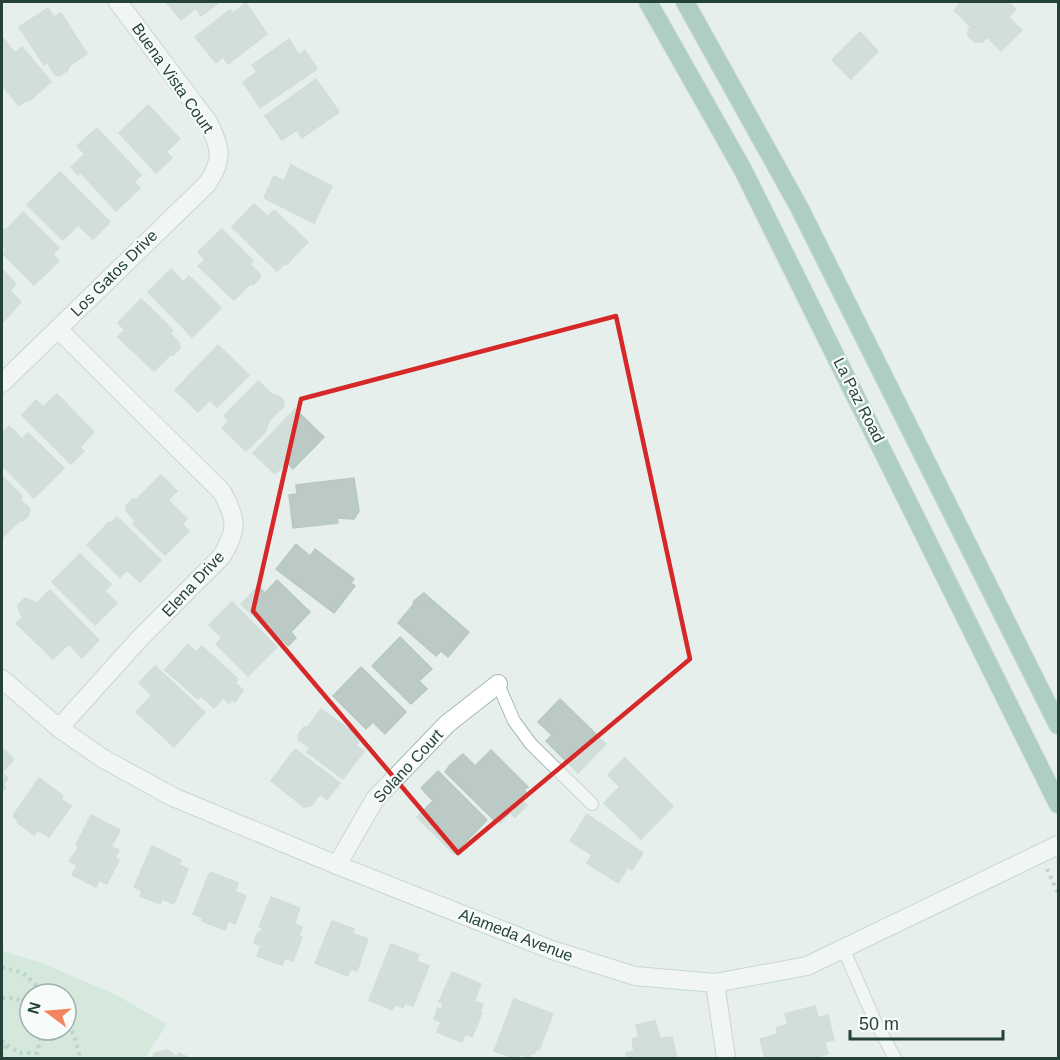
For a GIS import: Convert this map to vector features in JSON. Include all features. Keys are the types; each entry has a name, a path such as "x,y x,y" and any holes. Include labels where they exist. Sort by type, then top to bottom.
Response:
{"main road":[{"name":"La Paz Road","path":"648,2 743,170 1059,804"},
{"name":"La Paz Road","path":"685,2 799,207 1059,725"}],"street":[{"name":"Buena Vista Court","path":"118,2 208,122 217,140 220,158"},
{"name":"Los Gatos Drive","path":"2,383 160,227 207,184 220,158"},
{"name":"Elena Drive","path":"58,328 222,492 232,510 235,526 230,542 221,557 141,637 59,728"},
{"name":"Alameda Avenue","path":"2,679 59,728 102,758 173,797 552,950 635,976 715,983 807,966 1059,845"},
{"name":"Solano Court","path":"337,865 375,799 447,724 498,684"},
{"path":"715,983 726,1059"}],"lane":[{"path":"498,684 514,721 531,744 592,804"},
{"path":"843,948 876,1023 895,1059"}],"path":[{"path":"1040,854 1059,893"},
{"path":"2,967 23,973 33,982"},
{"path":"2,998 18,1000"},
{"path":"2,1041 20,1053 37,1053 39,1042"},
{"path":"76,1042 80,1059"},
{"path":"2,1053 7,1045"}],"highlighted area":[{"path":"616,316 690,659 458,853 253,611 301,399"}],"green space":[{"path":"2,951 42,963 114,994 167,1024 145,1058 2,1058"}],"building":[{"path":"166,2 220,2 201,16 196,8 181,20"},
{"path":"962,2 1008,2 1016,9 1008,17 1022,30 1001,51 987,37 982,42 975,42 968,36 968,30 971,27 954,10"},
{"path":"246,3 267,34 228,64 223,57 216,63 195,37 230,10 233,13"},
{"path":"48,8 54,17 61,13 87,54 70,65 68,70 59,76 55,75 47,62 44,65 19,27"},
{"path":"860,32 878,51 851,79 832,60"},
{"path":"3,38 15,53 22,47 51,82 29,101 19,106 2,85"},
{"path":"289,39 299,55 305,50 317,69 260,108 243,82 257,72 252,65"},
{"path":"316,79 339,112 302,138 297,130 282,140 265,116"},
{"path":"148,105 180,139 166,152 172,158 156,173 119,133"},
{"path":"97,128 141,175 134,182 140,188 116,211 80,172 78,175 71,167 85,154 77,146"},
{"path":"291,165 332,186 314,223 264,198 274,176 284,181"},
{"path":"60,172 110,222 93,239 78,225 63,240 27,205"},
{"path":"254,204 268,217 274,210 308,242 277,271 232,227"},
{"path":"23,212 59,248 53,254 59,261 34,285 3,254 6,250 2,245 2,230 7,229"},
{"path":"222,229 253,261 250,264 260,274 260,278 253,285 250,284 234,300 198,266 205,260 198,252"},
{"path":"2,269 16,284 10,291 21,302 2,323"},
{"path":"171,269 183,282 189,276 221,308 192,337 148,292"},
{"path":"141,299 173,330 170,333 180,344 180,348 154,371 118,337 125,330 118,323"},
{"path":"218,345 249,375 217,407 210,400 198,412 175,390"},
{"path":"258,381 273,395 277,395 284,401 284,406 269,421 265,432 246,451 222,428 229,421 224,416"},
{"path":"57,394 94,432 80,447 84,451 71,464 22,415 36,400 43,407"},
{"path":"295,409 324,437 293,469 287,462 275,474 253,453"},
{"path":"9,426 22,439 28,433 64,468 34,498 2,465 2,433"},
{"path":"161,475 177,491 168,500 187,519 182,524 189,531 165,555 133,524 136,521 126,511 126,506 132,499 137,499"},
{"path":"2,476 22,496 20,499 30,509 29,515 23,521 20,520 3,537 2,535"},
{"path":"354,478 359,511 354,519 337,518 338,523 293,528 289,495 297,494 296,485"},
{"path":"117,517 161,560 140,582 127,570 120,577 87,545 109,522"},
{"path":"296,544 310,556 315,549 354,579 351,583 355,586 334,613 276,569"},
{"path":"80,554 111,584 105,591 117,603 95,625 52,582"},
{"path":"277,580 310,612 291,632 296,638 288,646 241,604 258,586 265,593"},
{"path":"50,590 99,640 82,658 69,644 53,659 16,623 22,618 18,606 25,598 37,603"},
{"path":"424,593 469,632 448,657 441,651 436,656 398,623 414,601"},
{"path":"232,602 277,647 248,676 216,644 222,638 209,625"},
{"path":"400,637 432,669 419,681 427,689 411,704 372,666"},
{"path":"188,644 196,652 202,646 238,679 235,683 243,690 235,702 232,699 229,703 223,698 214,708 201,696 198,699 165,670"},
{"path":"155,666 205,712 174,747 136,712 152,695 139,683"},
{"path":"361,667 406,712 385,734 373,722 366,729 333,696"},
{"path":"560,699 606,744 578,773 546,741 552,735 538,722"},
{"path":"321,709 361,738 356,746 364,751 343,779 307,752 310,748 299,740 298,735 304,727 308,727"},
{"path":"2,748 14,759 2,773"},
{"path":"295,749 340,783 327,800 320,794 311,806 304,807 271,781"},
{"path":"491,750 528,787 524,790 528,794 521,800 527,805 515,817 510,813 500,823 496,819 495,821 445,772 463,754 475,766"},
{"path":"625,758 673,806 641,839 604,803 620,787 608,775"},
{"path":"438,771 487,820 454,854 417,817 433,801 421,788"},
{"path":"2,773 8,778 3,785 6,787 2,792"},
{"path":"39,778 63,796 61,799 71,806 49,837 38,830 34,835 13,816"},
{"path":"587,814 643,853 632,870 628,867 618,883 587,863 592,855 570,841"},
{"path":"91,815 120,830 111,847 119,850 115,858 119,860 107,884 99,880 96,887 72,875 77,865 69,861 79,847 76,845"},
{"path":"152,846 181,860 179,865 188,869 174,904 162,899 160,904 140,896 142,891 134,887"},
{"path":"210,872 238,883 235,891 246,896 235,924 228,921 225,930 202,921 203,918 193,914"},
{"path":"271,897 300,908 294,924 302,927 299,935 302,937 293,961 285,958 282,965 257,956 261,946 254,943 258,932 260,933 263,928 259,927"},
{"path":"332,921 354,929 352,933 368,939 357,971 351,969 348,976 315,963"},
{"path":"391,944 419,955 416,961 429,966 413,1006 405,1003 403,1008 395,1004 392,1010 369,1000"},
{"path":"452,972 481,984 474,1001 483,1004 480,1012 482,1013 472,1037 465,1034 462,1042 437,1032 441,1022 434,1019 438,1008 441,1010 443,1003 439,1002"},
{"path":"514,999 553,1014 539,1050 536,1049 529,1057 520,1054 519,1058 514,1058 494,1051"},
{"path":"815,1006 818,1018 828,1015 834,1040 825,1042 828,1054 813,1058 765,1058 760,1039 778,1034 776,1028 788,1024 785,1014"},
{"path":"655,1021 660,1038 672,1037 677,1058 628,1058 626,1053 634,1051 632,1039 639,1037 636,1025"},
{"path":"167,1050 177,1057 179,1053 189,1058 152,1058 155,1053"}]}
